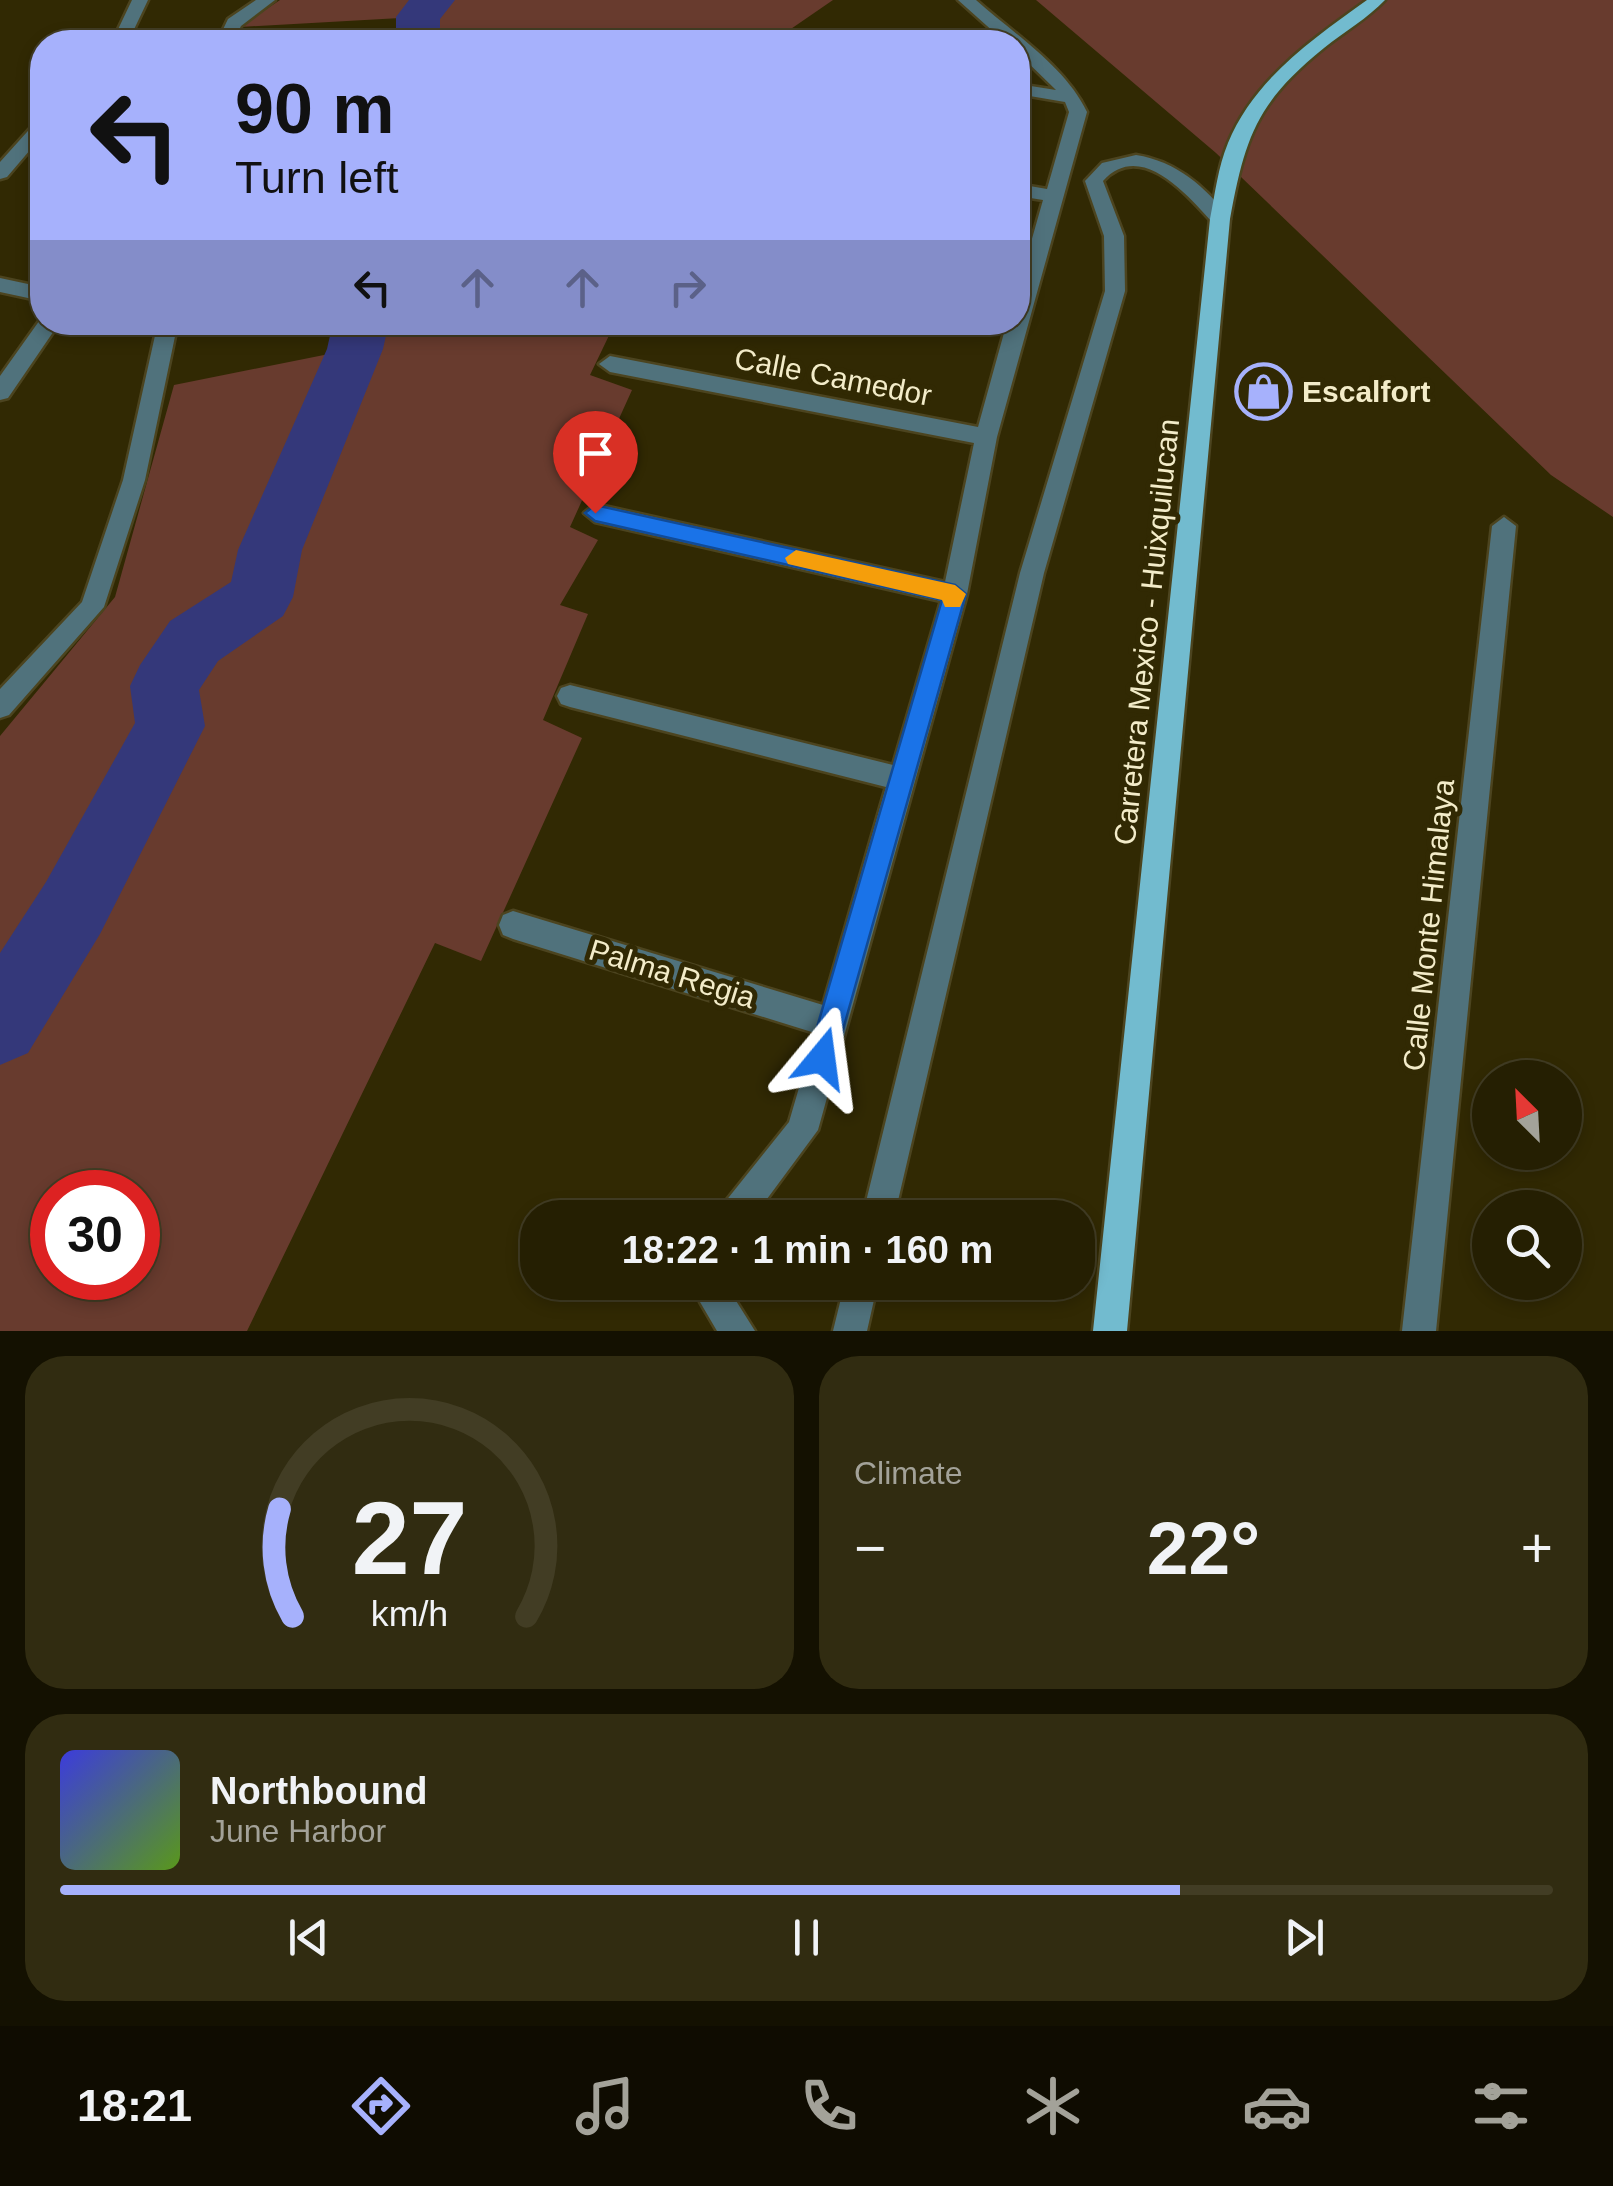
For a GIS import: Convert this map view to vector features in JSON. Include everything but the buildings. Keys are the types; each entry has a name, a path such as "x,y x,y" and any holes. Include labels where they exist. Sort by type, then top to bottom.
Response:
{"main road":[{"name":"Carretera Mexico - Huixquilucan","path":"1110,1331 1220,219 1236,146 1252,114 1314,47 1377,0"}],"street":[{"path":"126,30 140,0"},
{"path":"231,30 234,23 267,0"},
{"path":"966,0 1000,30"},
{"path":"1030,58 1072,98 1078,112 1030,276"},
{"path":"1030,91 1072,98"},
{"path":"0,173 30,139"},
{"path":"882,1200 1032,572 1115,291 1114,236 1094,181 1110,166 1150,162 1176,174 1220,219"},
{"path":"1030,192 1054,196"},
{"path":"0,286 30,292"},
{"path":"0,392 41,335"},
{"path":"0,707 92,607 134,480 165,335"},
{"path":"746,1200 802,1130 955,594 986,437 1013,335"},
{"name":"Calle Camedor","path":"610,364 986,437"},
{"path":"595,513 955,594"},
{"name":"Calle Monte Himalaya","path":"1420,1331 1504,526"},
{"path":"570,696 901,778"},
{"name":"Palma Regia","path":"513,925 832,1023"},
{"path":"718,1300 738,1331"},
{"path":"850,1331 858,1300"}],"shaded area":[{"path":"280,0 833,0 789,30 417,30 418,17 240,27"},
{"path":"1036,0 1613,0 1613,517 1551,475 1216,153"},
{"path":"358,335 609,335 590,375 632,390 570,527 598,540 560,605 588,614 543,720 582,738 481,961 435,943 247,1331 0,1331 0,736 115,597 174,385 354,349"}],"waterway":[{"path":"418,30 418,17 433,0"},
{"path":"0,1025 73,908 170,726 164,686 194,641 260,597 270,550 358,335"}],"slow traffic":[{"path":"796,558 955,594 953,601"}],"place":[{"name":"Escalfort","path":"1263,392"}],"route":[{"path":"595,513 955,594 822,1058"}]}
